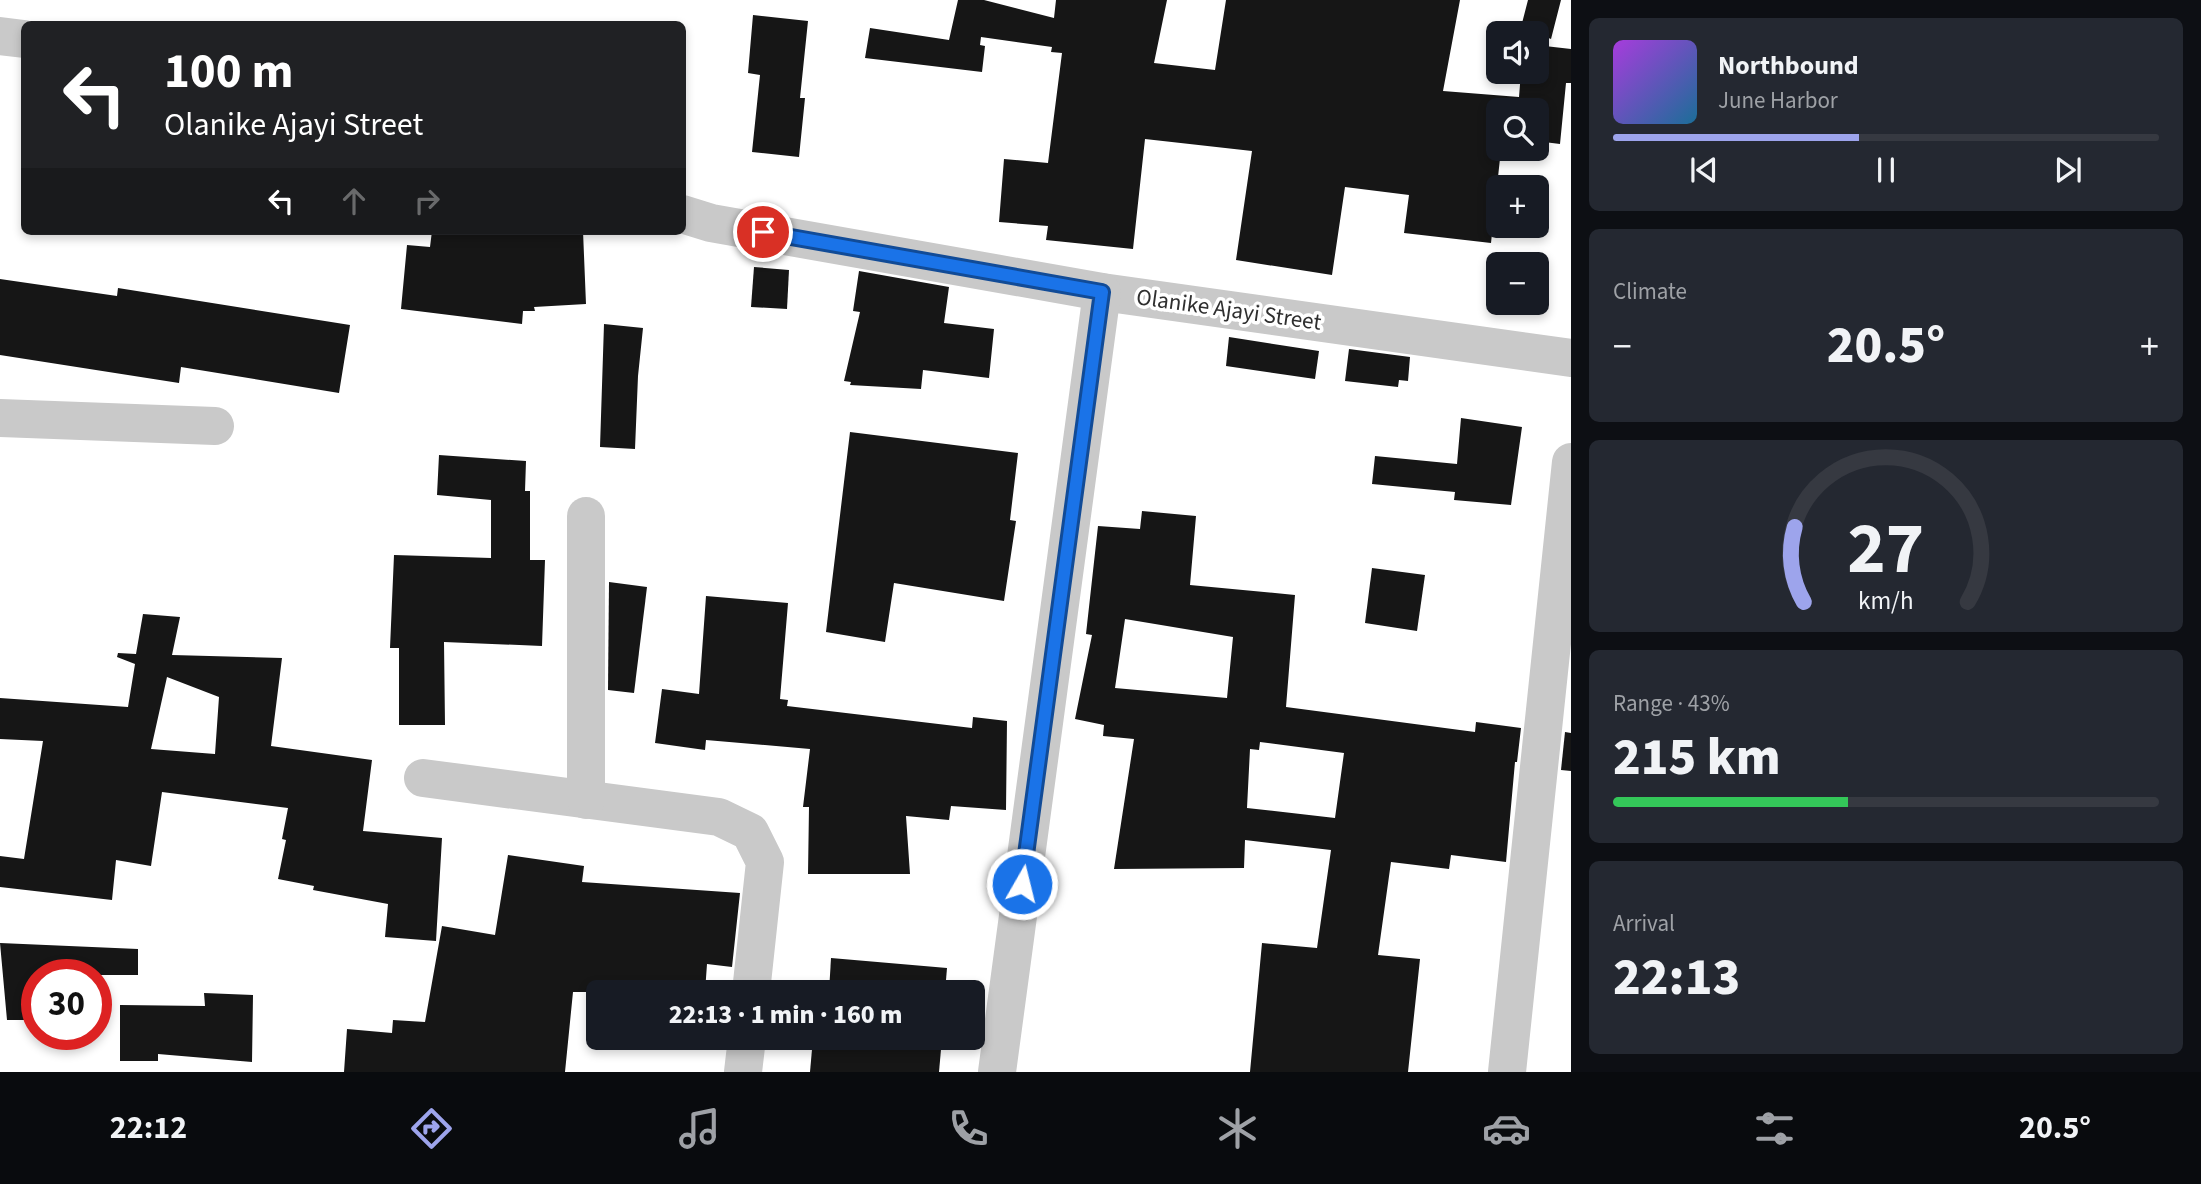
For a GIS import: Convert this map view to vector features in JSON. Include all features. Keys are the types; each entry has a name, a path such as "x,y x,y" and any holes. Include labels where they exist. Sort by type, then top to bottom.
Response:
{"street":[{"path":"0,36 21,38"},
{"name":"Olanike Ajayi Street","path":"686,215 711,223 1102,292 1571,358"},
{"path":"997,1072 1102,292"},
{"path":"0,418 215,426"},
{"path":"1507,1072 1571,462"},
{"path":"586,516 586,800"},
{"path":"423,778 719,817 750,832 765,862 752,980"},
{"path":"743,1072 746,1050"}],"building":[{"path":"958,0 984,0 1054,18 1056,0 1167,0 1154,63 1215,70 1226,0 1460,0 1443,91 1519,97 1520,84 1549,84 1549,46 1571,49 1571,83 1566,83 1560,144 1549,143 1549,98 1486,98 1486,161 1500,161 1498,175 1486,175 1486,238 1492,238 1491,243 1404,233 1409,195 1345,187 1332,275 1236,260 1252,151 1145,139 1133,249 1046,240 1048,226 999,222 1004,159 1048,163 1062,53 1051,52 1052,47 981,37 980,45 985,46 982,72 865,58 870,28 949,40"},
{"path":"1528,0 1561,0 1551,39 1549,21 1523,21"},
{"path":"753,15 808,21 800,98 805,98 799,157 752,152 760,75 748,73"},
{"path":"432,235 583,235 586,304 534,307 535,311 523,311 522,324 401,309 407,245 430,247"},
{"path":"754,267 789,270 787,309 751,307"},
{"path":"859,271 949,287 944,323 994,329 989,378 923,370 921,389 850,385 851,382 844,381 860,312 853,311"},
{"path":"0,279 117,296 118,288 350,325 339,393 181,367 179,383 0,355"},
{"path":"604,324 643,328 635,449 600,447"},
{"path":"1229,337 1319,351 1315,379 1226,366"},
{"path":"1349,349 1410,357 1408,381 1399,380 1398,387 1345,381"},
{"path":"1461,418 1522,427 1511,505 1454,500 1455,492 1372,484 1375,456 1457,464"},
{"path":"850,432 1018,453 1010,520 1016,521 1004,601 894,583 885,642 826,632"},
{"path":"439,455 526,461 525,491 530,491 530,560 545,560 542,646 444,642 445,725 399,725 399,648 390,648 394,555 491,558 491,500 437,495"},
{"path":"1142,511 1196,516 1190,585 1295,595 1286,707 1475,732 1476,722 1521,728 1515,762 1506,862 1451,855 1449,869 1391,862 1378,955 1420,959 1408,1072 1250,1072 1262,943 1317,948 1331,850 1245,840 1244,868 1114,869 1134,739 1103,736 1104,725 1075,719 1092,635 1086,634 1098,526 1140,529","holes":["1125,619 1233,637 1227,698 1115,688","1260,742 1344,753 1335,818 1247,808 1250,749 1259,750"]},
{"path":"1372,568 1425,575 1417,631 1365,623"},
{"path":"609,582 647,587 634,693 608,690"},
{"path":"706,596 788,603 780,699 788,700 787,706 972,728 973,717 1007,721 1006,810 951,806 949,820 906,816 910,874 808,874 809,807 803,807 810,749 706,740 705,750 655,743 662,689 699,694"},
{"path":"143,614 180,617 172,655 282,658 271,746 372,760 363,831 442,838 436,941 385,937 388,904 313,890 314,886 278,879 286,840 282,839 288,808 162,792 151,866 116,860 112,900 0,887 0,856 24,859 43,741 0,739 0,698 128,707 135,664 117,657 118,653 136,654","holes":["167,677 219,697 215,754 151,749"]},
{"path":"1565,732 1571,733 1571,771 1561,770"},
{"path":"508,855 584,866 582,882 740,893 732,967 707,964 706,980 586,980 586,992 573,992 565,1072 344,1072 347,1029 392,1033 393,1020 425,1022 442,926 495,935"},
{"path":"0,943 138,949 138,975 112,975 112,959 21,959 21,1020 7,1020"},
{"path":"831,958 947,968 946,980 830,980"},
{"path":"204,993 253,995 252,1062 158,1054 158,1061 120,1061 120,1005 205,1006"},
{"path":"812,1050 941,1050 939,1072 810,1072"}],"route":[{"path":"763,232 1102,292 1022,884"}]}
